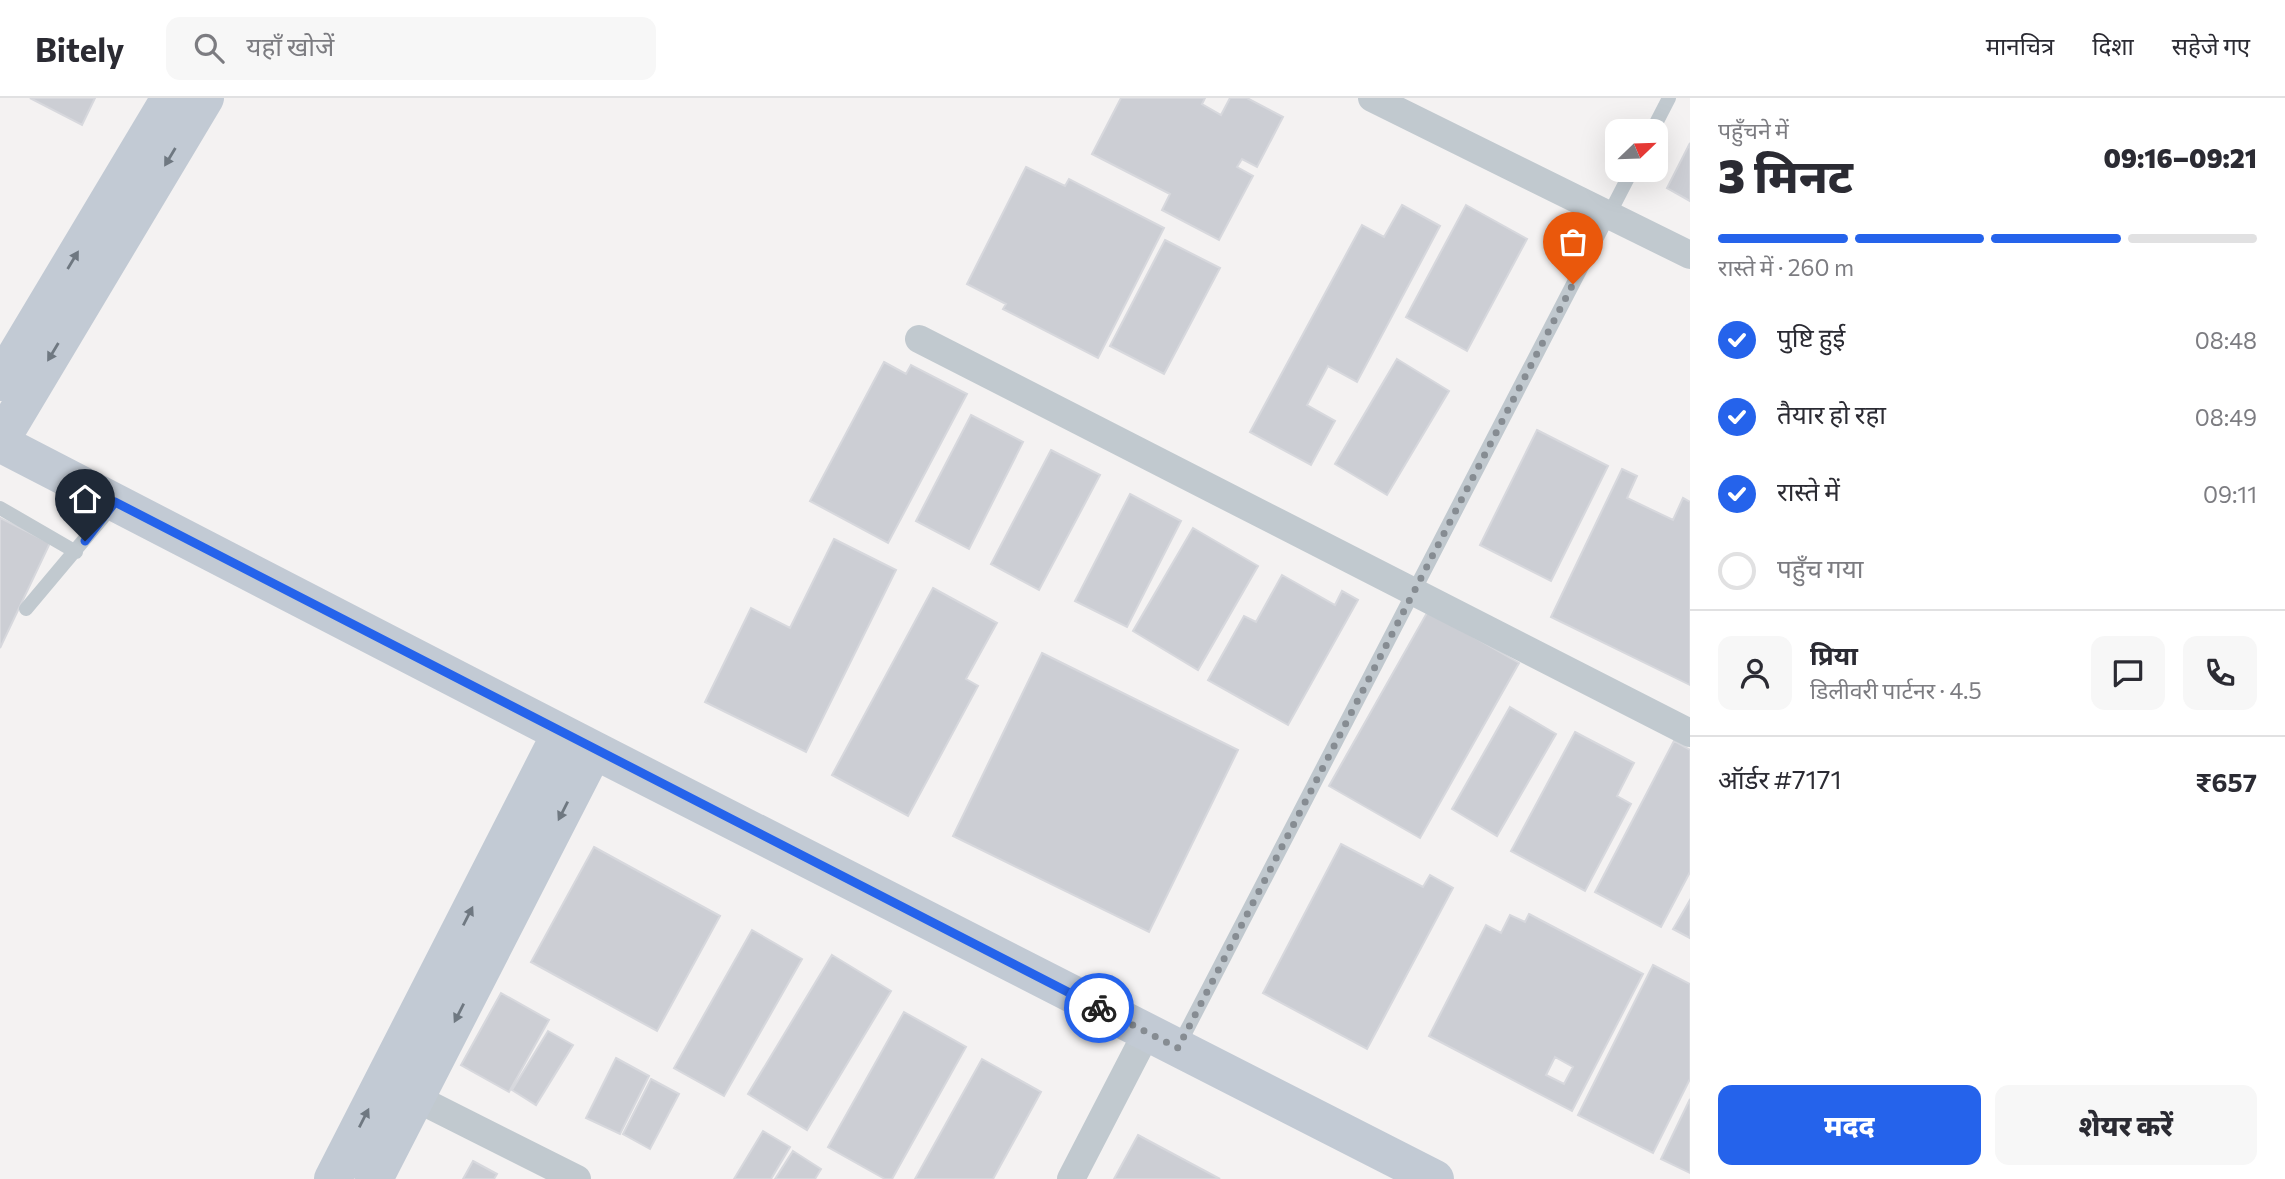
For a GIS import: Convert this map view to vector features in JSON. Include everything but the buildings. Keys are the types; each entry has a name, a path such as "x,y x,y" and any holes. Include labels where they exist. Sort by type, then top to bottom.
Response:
{"street":[{"path":"0,382 170,98"},
{"path":"205,98 0,442 578,742 1435,1179"},
{"path":"1372,98 1690,255"},
{"path":"919,338 1690,733"},
{"path":"333,1179 399,1090 578,742"},
{"path":"1071,1179 1163,1040"},
{"path":"374,1179 399,1090"},
{"path":"399,1090 577,1179"}],"lane":[{"path":"1658,119 1669,98"},
{"path":"1163,1040 1414,592 1626,182"},
{"path":"26,609 115,502"},
{"path":"0,508 76,552"}],"way so far":[{"path":"1099,1008 1178,1048 1573,284"}],"route":[{"path":"85,541 115,502 1099,1008"}]}
